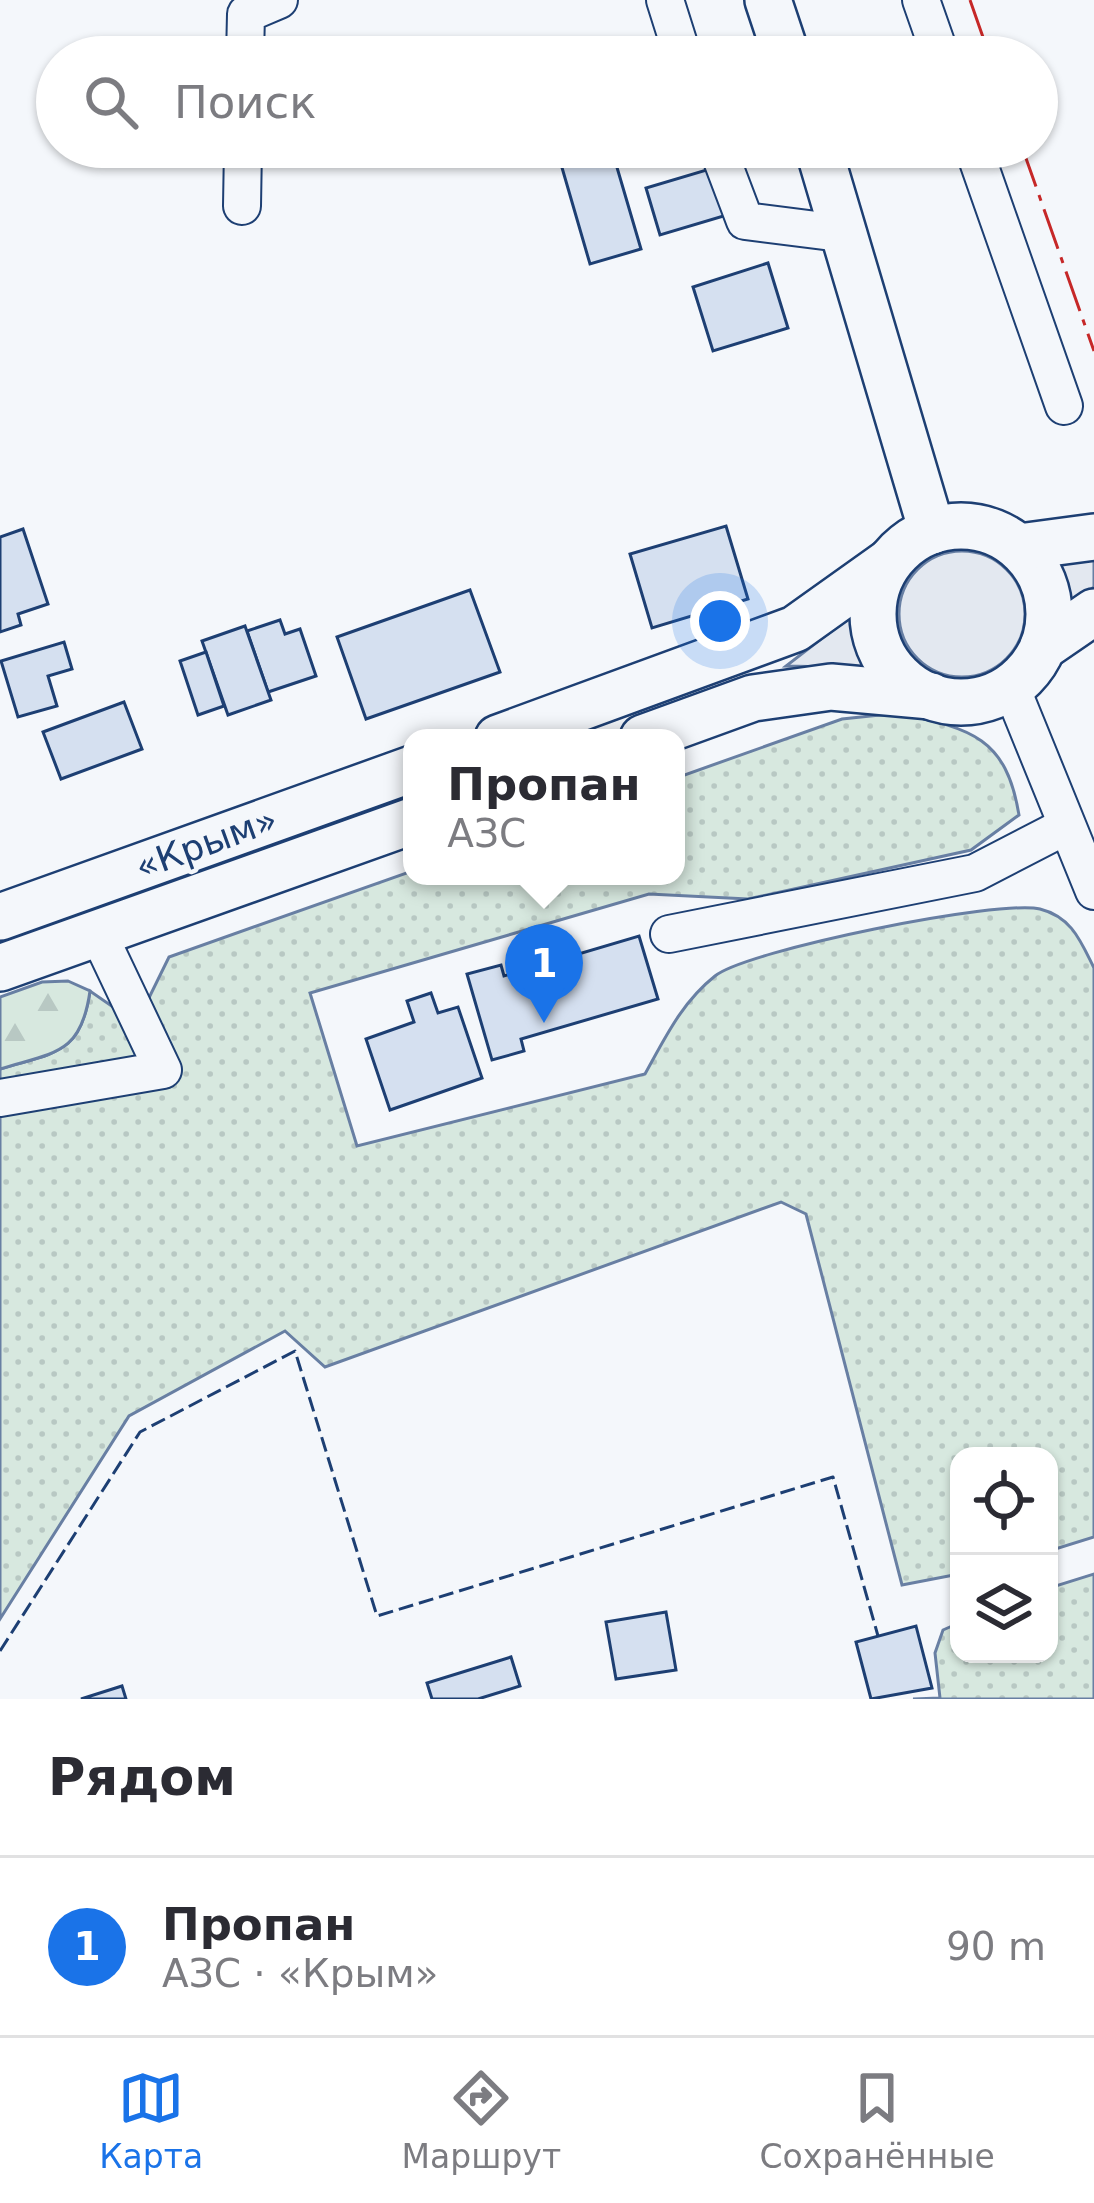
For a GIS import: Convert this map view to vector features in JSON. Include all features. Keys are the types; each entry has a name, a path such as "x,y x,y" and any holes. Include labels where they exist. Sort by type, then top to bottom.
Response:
{"main road":[{"path":"768,0 780,36"},
{"path":"825,168 932,531"},
{"path":"523,729 795,629 932,531 977,527 1019,547 1036,568 1047,593 1049,621 1043,647"},
{"path":"1019,547 1094,537"},
{"path":"890,562 873,613 878,640 889,664 931,697"},
{"path":"668,729 753,698 831,687 958,702 1011,687 1043,647 1094,612"},
{"name":"«Крым»","path":"0,917 403,772"},
{"name":"«Крым»","path":"0,968 403,824"}],"street":[{"path":"245,36 246,14 279,0"},
{"path":"665,0 676,36"},
{"path":"921,0 934,36"},
{"path":"242,206 243,168"},
{"path":"725,168 745,221 848,234"},
{"path":"980,168 1064,406"},
{"path":"1011,687 1094,891"},
{"path":"669,934 975,872 1064,826"},
{"path":"0,1098 163,1070 98,933"}],"green space":[{"path":"899,713 981,740 1005,768 1019,815 971,850 748,899 649,894 310,993 357,1146 645,1074 693,997 715,976 737,965 821,941 928,919 1016,908 1051,913 1074,932 1094,968 1094,1537 1058,1548 1058,1447 950,1447 950,1576 902,1585 806,1214 781,1202 325,1367 285,1331 129,1416 0,1619 0,1069 62,1048 80,1028 90,991 129,1018 144,1008 169,957 403,874 403,885 685,885 685,775 842,719"},
{"path":"68,981 90,991 80,1028 72,1039 50,1054 0,1069 0,997 42,982"},
{"path":"1094,1574 1094,1699 913,1699 940,1698 935,1653 943,1630 950,1627 950,1663 1058,1663 1058,1585"}],"shaded area":[{"path":"962,551 986,556 1006,570 1020,590 1025,614 1020,638 1006,658 986,672 962,677 938,672 918,658 904,638 899,614 904,590 918,570 938,556"},
{"path":"1044,556 1094,559 1094,587 1062,611 1065,590"},
{"path":"856,612 853,634 860,652 875,668 786,666"}],"building":[{"path":"562,168 617,168 641,249 590,264"},
{"path":"713,168 727,215 660,235 646,188"},
{"path":"768,263 788,328 713,351 693,287"},
{"path":"726,526 748,599 652,628 630,554"},
{"path":"23,529 48,604 18,614 21,625 0,632 0,537"},
{"path":"470,590 500,672 366,719 337,637"},
{"path":"280,620 285,634 300,629 316,676 268,692 247,631"},
{"path":"245,626 271,700 228,715 202,641"},
{"path":"64,642 72,669 48,676 57,706 18,717 1,661"},
{"path":"206,652 224,706 198,715 180,661"},
{"path":"124,702 142,749 61,779 43,732"},
{"path":"639,936 658,999 521,1039 524,1051 492,1060 467,974 501,965 504,976"},
{"path":"431,993 438,1013 458,1007 482,1078 390,1110 366,1039 414,1022 407,1001"},
{"path":"666,1612 676,1670 616,1679 606,1622"},
{"path":"916,1626 932,1688 871,1699 856,1642"},
{"path":"511,1657 520,1686 478,1699 432,1699 427,1683"},
{"path":"122,1686 126,1699 81,1699"}],"fence":[{"path":"0,1651 140,1432 295,1351 377,1616 833,1477 878,1636"}],"power":[{"path":"970,0 983,36"},
{"path":"1029,168 1094,351"}],"place":[{"name":"Пропан","path":"544,1023"}]}
